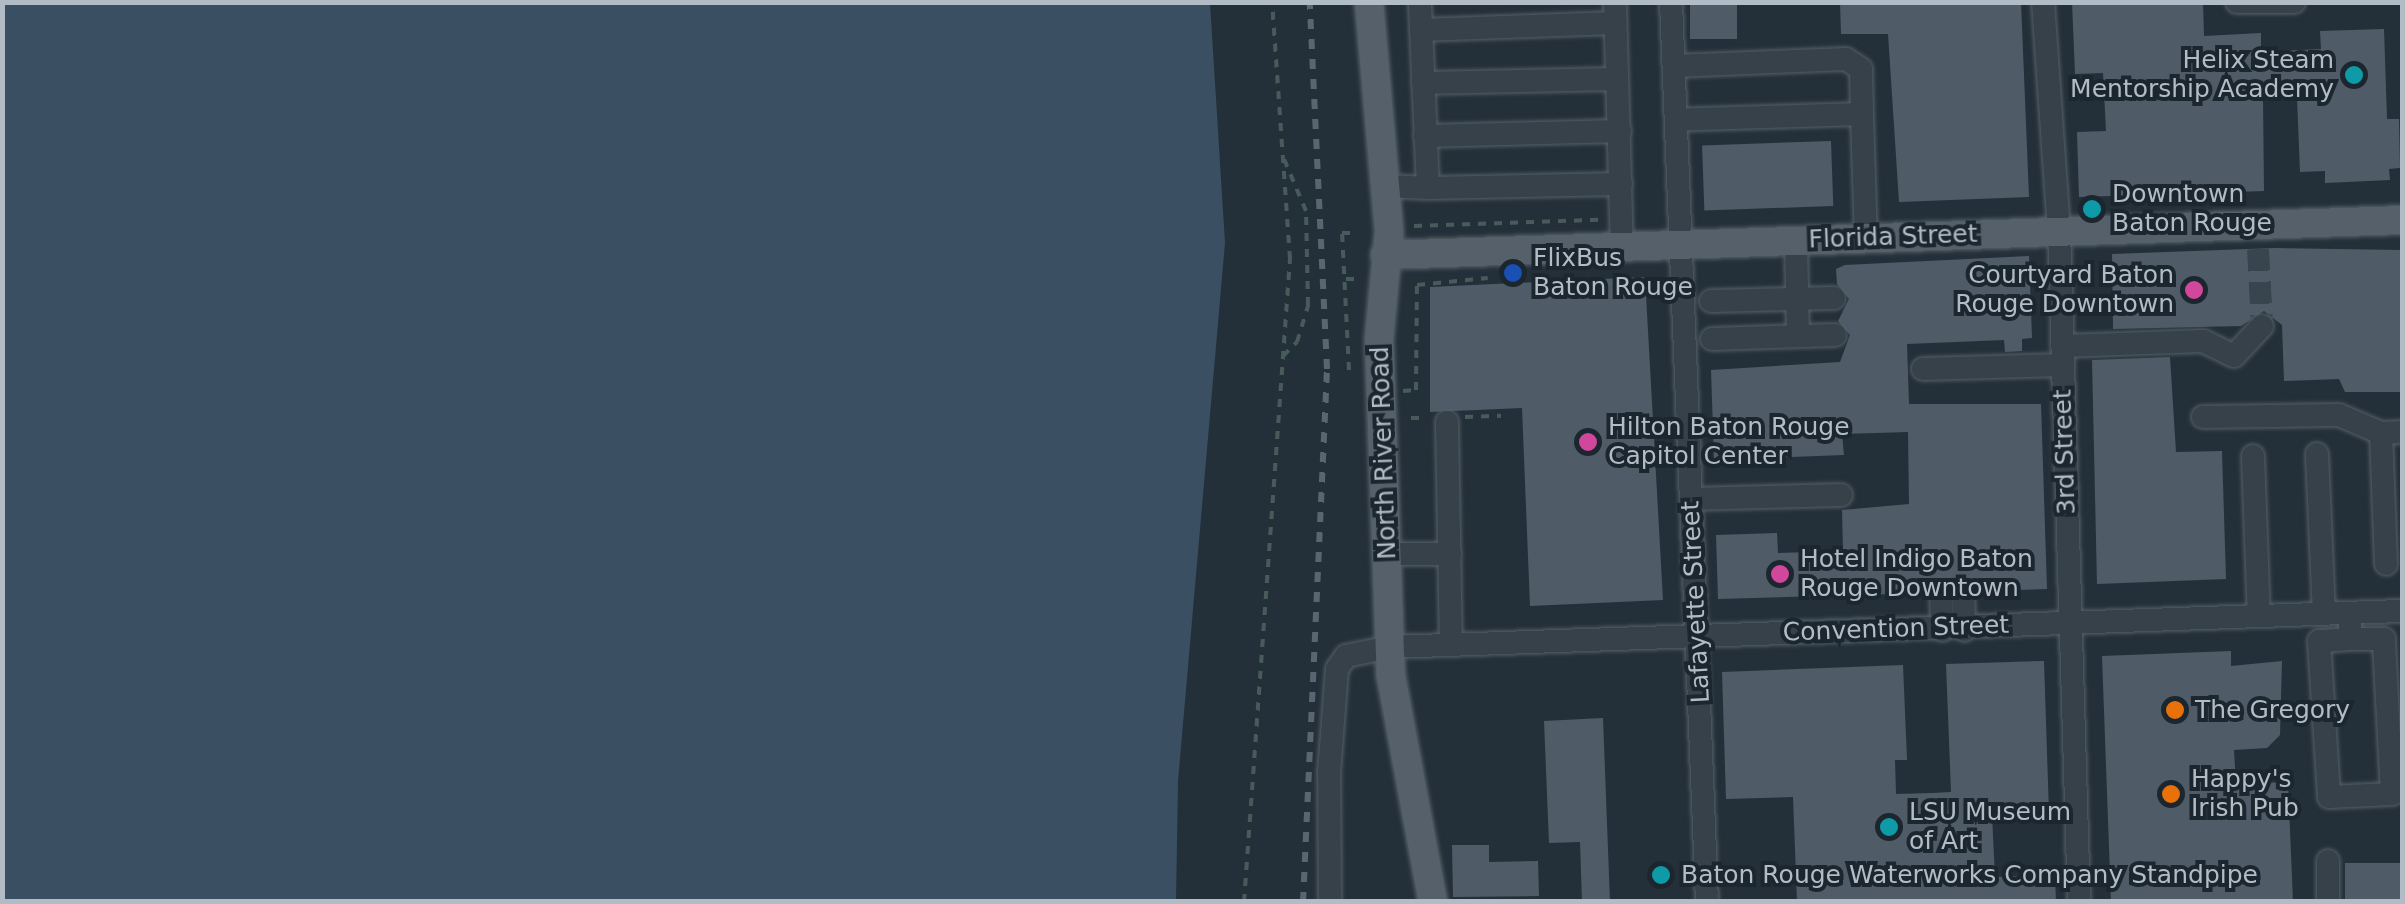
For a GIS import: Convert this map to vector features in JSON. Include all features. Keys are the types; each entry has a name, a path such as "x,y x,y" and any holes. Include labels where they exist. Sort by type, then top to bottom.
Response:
{"main road":[{"name":"North River Road","path":"1368,2 1387,186 1380,393 1390,647 1398,748 1433,902"},
{"name":"Florida Street","path":"1384,255 2059,230 2256,236 2402,220"}],"street":[{"path":"1420,2 1428,188"},
{"name":"Lafayette Street","path":"1671,2 1707,902"},
{"name":"3rd Street","path":"2043,2 2059,230 2079,902"},
{"path":"2236,2 2294,2"},
{"path":"1421,30 1615,13 1622,247"},
{"path":"1674,66 1851,60 1861,69 1866,238"},
{"path":"1423,84 1617,79"},
{"path":"1676,120 1862,114"},
{"path":"1426,136 1620,130"},
{"path":"1387,186 1622,184"},
{"path":"1796,241 1798,336"},
{"path":"1711,301 1834,298"},
{"path":"1923,370 2204,341 2234,356 2262,326"},
{"path":"1712,339 1835,335"},
{"path":"2202,417 2338,415 2392,433 2386,564"},
{"path":"1448,422 1451,645"},
{"path":"2317,454 2324,614"},
{"path":"2253,456 2259,616"},
{"path":"1691,499 1841,495"},
{"path":"1388,554 1450,554"},
{"path":"1952,592 1953,630"},
{"name":"Convention Street","path":"1330,902 1337,669 1346,656 1390,647 1953,630 2070,622 2402,611"},
{"path":"2350,612 2350,639"},
{"path":"2350,639 2384,639 2394,676 2392,794 2328,797 2319,640 2350,639"},
{"path":"2328,861 2328,902"}],"path":[{"path":"1244,902 1290,259 1272,2"},
{"path":"1282,155 1306,211 1308,304 1297,342 1283,356"},
{"path":"1350,370 1342,234 1354,234"},
{"path":"1380,393 1416,390 1416,283 1504,278"},
{"path":"1346,280 1356,279"}],"water":[{"path":"2,3 1210,3 1225,243 1178,781 1176,901 3,901"}],"building":[{"path":"1690,2 1737,2 1737,39 1690,39"},
{"path":"1840,2 2021,2 2029,197 1899,202 1888,34 1841,34"},
{"path":"2072,2 2203,2 2204,36 2261,33 2261,52 2321,49 2320,31 2384,29 2387,119 2399,119 2400,168 2389,169 2390,180 2325,183 2325,171 2300,172 2297,98 2263,99 2264,191 2079,197 2077,132 2106,131 2103,73 2075,74"},
{"path":"1831,141 1833,206 1704,210 1702,146"},
{"path":"2276,248 2402,250 2402,392 2345,392 2339,379 2284,381 2282,325 2264,311 2241,326 2113,329 2112,254"},
{"path":"2029,256 2032,338 2022,339 2022,351 2005,352 2004,340 1907,344 1909,404 2041,404 2047,589 1978,591 1962,577 1934,580 1926,593 1718,599 1716,535 1777,533 1778,553 1843,551 1842,510 1909,504 1908,432 1842,434 1844,455 1714,460 1711,370 1840,362 1850,335 1838,321 1849,299 1837,284 1836,269 1845,265"},
{"name":"Hilton Baton Rouge Capitol Center","path":"1645,277 1663,600 1530,606 1522,408 1430,412 1430,287"},
{"path":"2170,357 2176,452 2222,451 2226,579 2097,584 2092,360"},
{"path":"2231,651 2231,666 2282,661 2280,735 2267,748 2234,750 2236,784 2288,782 2293,902 2111,902 2102,656"},
{"path":"2044,661 2049,813 1992,815 1995,877 2055,875 2056,902 1797,902 1793,797 1726,799 1722,672 1903,665 1907,760 1895,760 1896,794 1932,793 1951,792 1946,664"},
{"path":"1603,718 1610,902 1582,902 1580,842 1549,843 1544,721"},
{"path":"1452,845 1489,845 1489,862 1538,861 1539,896 1453,897"},
{"path":"2345,863 2402,863 2402,902 2345,902"}],"tunnel":[{"path":"2258,249 2262,326"}],"railway":[{"path":"1303,902 1327,369 1310,2"}],"place":[{"name":"Helix Steam Mentorship Academy","path":"2354,75"},
{"name":"Downtown Baton Rouge","path":"2092,209"},
{"name":"FlixBus Baton Rouge","path":"1513,273"},
{"name":"Courtyard Baton Rouge Downtown","path":"2194,290"},
{"name":"Hilton Baton Rouge Capitol Center","path":"1588,442"},
{"name":"Hotel Indigo Baton Rouge Downtown","path":"1780,574"},
{"name":"The Gregory","path":"2175,710"},
{"name":"Happy's Irish Pub","path":"2171,794"},
{"name":"LSU Museum of Art","path":"1889,827"},
{"name":"Baton Rouge Waterworks Company Standpipe","path":"1661,875"}]}
